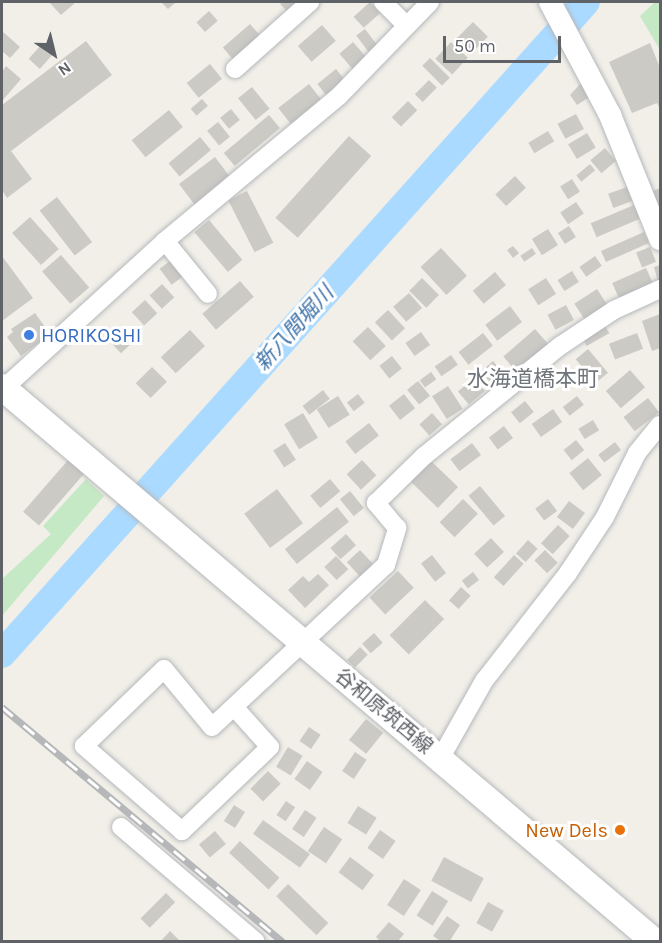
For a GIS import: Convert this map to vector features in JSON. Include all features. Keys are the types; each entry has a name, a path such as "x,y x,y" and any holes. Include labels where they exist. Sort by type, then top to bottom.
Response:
{"main road":[{"name":"谷和原筑西線","path":"2,388 655,942"}],"street":[{"path":"235,69 310,2"},
{"path":"2,388 165,241 339,96 409,28 383,2"},
{"path":"406,26 430,2"},
{"path":"550,2 610,115 660,239"},
{"path":"165,241 208,294"},
{"path":"235,708 270,747 182,831 84,746 164,669 212,727 386,565 397,528 376,503 416,464 560,346 614,310 660,289"},
{"path":"441,759 484,681 568,573 605,517 637,453 660,425"},
{"path":"121,827 249,939"}],"green space":[{"path":"655,2 660,2 660,50 640,16"},
{"path":"86,479 104,496 2,616 2,579 51,534 43,526"}],"building":[{"path":"49,2 76,2 61,15"},
{"path":"161,2 176,2 168,9"},
{"path":"303,2 289,13 280,4"},
{"path":"370,2 380,13 364,28 354,17"},
{"path":"209,11 218,21 205,32 196,22"},
{"path":"473,22 488,37 472,53 457,38"},
{"path":"250,24 263,39 236,63 223,48"},
{"path":"322,25 336,41 312,62 298,46"},
{"path":"365,29 377,45 368,52 356,36"},
{"path":"2,31 20,47 10,58 2,51"},
{"path":"86,41 112,75 11,151 32,179 7,198 2,190 2,105"},
{"path":"353,42 367,58 353,70 339,54"},
{"path":"451,42 468,58 452,75 435,59"},
{"path":"650,43 660,68 660,109 657,103 632,113 609,62"},
{"path":"42,44 53,54 40,69 29,59"},
{"path":"430,58 450,78 442,86 422,66"},
{"path":"210,64 222,79 199,98 187,83"},
{"path":"6,66 21,79 2,101 2,72"},
{"path":"336,69 345,80 326,95 317,84"},
{"path":"429,80 437,88 423,102 415,94"},
{"path":"583,81 591,96 577,105 570,95"},
{"path":"309,84 323,102 292,126 278,108"},
{"path":"252,87 270,109 256,120 238,98"},
{"path":"202,99 208,106 197,116 191,109"},
{"path":"408,101 417,110 401,126 392,117"},
{"path":"231,109 240,120 229,129 220,118"},
{"path":"169,110 183,127 146,157 132,140"},
{"path":"576,114 584,129 565,139 557,124"},
{"path":"269,115 280,128 235,166 224,153"},
{"path":"218,122 230,137 219,146 207,131"},
{"path":"548,131 554,141 534,153 528,143"},
{"path":"587,133 596,148 577,159 568,144"},
{"path":"349,136 371,156 298,238 275,218"},
{"path":"200,137 211,150 180,176 169,163"},
{"path":"605,148 616,161 601,173 590,160"},
{"path":"215,157 231,178 195,205 179,184"},
{"path":"590,164 595,170 581,182 576,176"},
{"path":"515,176 526,188 506,206 495,194"},
{"path":"572,179 580,192 568,199 560,186"},
{"path":"627,187 632,201 613,208 608,194"},
{"path":"660,188 660,210 653,191"},
{"path":"247,191 273,243 255,252 228,201"},
{"path":"57,197 92,242 75,255 40,211"},
{"path":"576,202 584,214 568,224 560,213"},
{"path":"634,205 640,219 597,237 591,223"},
{"path":"30,217 59,249 41,265 12,233"},
{"path":"209,220 242,260 228,272 194,232"},
{"path":"569,226 576,237 565,244 558,233"},
{"path":"548,229 558,245 542,255 532,239"},
{"path":"644,232 649,243 606,262 601,251"},
{"path":"513,246 519,253 513,258 507,250"},
{"path":"650,247 656,262 642,267 636,253"},
{"path":"441,248 467,276 446,295 421,267"},
{"path":"532,248 536,254 524,262 520,256"},
{"path":"61,255 89,287 70,304 42,271"},
{"path":"2,256 33,298 2,321"},
{"path":"595,256 602,266 586,277 579,267"},
{"path":"174,258 186,274 172,285 160,269"},
{"path":"660,265 660,281 658,282 654,267"},
{"path":"646,268 654,286 620,301 612,283"},
{"path":"572,271 579,282 564,291 558,280"},
{"path":"495,272 506,285 484,304 473,291"},
{"path":"422,278 439,295 426,308 409,291"},
{"path":"546,278 556,294 538,305 528,289"},
{"path":"240,281 254,297 216,330 202,314"},
{"path":"162,284 174,297 162,309 150,296"},
{"path":"597,289 608,306 585,320 574,304"},
{"path":"409,293 422,308 406,322 393,307"},
{"path":"145,300 157,313 144,325 132,312"},
{"path":"566,305 574,320 555,330 547,315"},
{"path":"510,306 522,322 497,341 485,325"},
{"path":"388,310 405,328 392,341 375,322"},
{"name":"HORIKOSHI","path":"35,313 50,334 21,356 7,337 13,332 11,329"},
{"path":"660,314 660,348 652,351 642,321"},
{"path":"603,322 609,333 587,346 580,335"},
{"path":"368,327 386,346 370,360 353,341"},
{"path":"119,329 132,343 121,353 108,339"},
{"path":"535,329 548,344 516,372 503,357"},
{"path":"190,330 205,346 176,373 161,357"},
{"path":"421,332 430,345 415,356 405,343"},
{"path":"483,333 493,346 468,365 459,352"},
{"path":"637,333 643,349 615,360 609,344"},
{"path":"588,349 608,373 596,383 576,359"},
{"path":"451,355 458,365 441,376 435,366"},
{"path":"392,356 402,369 389,378 379,366"},
{"path":"493,361 505,375 493,385 481,371"},
{"path":"152,367 167,382 151,398 136,383"},
{"path":"630,370 645,387 621,408 606,391"},
{"path":"431,372 436,379 425,388 420,380"},
{"path":"474,378 485,391 469,405 458,391"},
{"path":"418,381 430,396 419,405 407,390"},
{"path":"448,386 463,409 447,419 432,396"},
{"path":"323,390 330,399 309,415 303,406"},
{"path":"358,394 365,403 354,411 347,403"},
{"path":"404,394 415,408 400,420 389,406"},
{"path":"338,396 350,415 328,428 317,409"},
{"path":"577,396 584,405 570,416 563,407"},
{"path":"648,398 659,412 635,431 624,417"},
{"path":"525,401 534,412 520,423 511,412"},
{"path":"553,409 562,422 541,437 532,424"},
{"path":"303,413 318,438 299,449 284,424"},
{"path":"432,413 442,424 429,436 419,424"},
{"path":"593,420 599,430 585,439 578,429"},
{"path":"369,423 379,436 355,454 345,441"},
{"path":"504,426 513,438 498,449 489,437"},
{"path":"576,440 584,450 572,460 564,450"},
{"path":"615,442 621,450 604,463 598,455"},
{"path":"285,443 296,460 284,467 273,451"},
{"path":"472,443 481,455 459,471 450,459"},
{"path":"588,458 602,475 583,490 569,473"},
{"path":"69,459 85,473 39,526 23,512"},
{"path":"362,460 376,475 361,490 347,474"},
{"path":"430,460 458,487 438,508 410,481"},
{"path":"330,479 340,491 320,508 310,496"},
{"path":"480,486 505,516 494,526 469,496"},
{"path":"277,489 303,523 270,548 244,514"},
{"path":"350,491 364,508 354,516 340,499"},
{"path":"463,499 478,514 455,537 440,522"},
{"path":"548,499 557,511 544,521 535,509"},
{"path":"569,501 585,513 573,529 557,517"},
{"path":"337,507 349,522 297,564 285,549"},
{"path":"558,525 570,536 553,554 541,543"},
{"path":"346,534 356,545 340,559 330,548"},
{"path":"491,538 504,552 487,568 474,554"},
{"path":"528,540 538,549 526,562 516,553"},
{"path":"360,550 374,565 361,578 347,562"},
{"path":"545,550 558,563 547,573 534,561"},
{"path":"432,555 446,573 435,582 421,564"},
{"path":"514,555 524,564 504,586 494,577"},
{"path":"336,556 348,569 337,580 324,567"},
{"path":"398,571 414,588 385,614 369,598"},
{"path":"473,572 479,580 468,588 462,580"},
{"path":"318,574 329,585 305,608 288,590 303,576 309,582"},
{"path":"461,587 471,596 459,609 449,600"},
{"path":"425,600 444,619 409,654 390,635"},
{"path":"374,633 383,643 371,653 362,644"},
{"path":"360,647 368,655 355,668 347,660"},
{"path":"366,719 383,733 366,754 349,740"},
{"path":"309,727 321,735 311,749 299,741"},
{"path":"288,747 303,756 291,775 276,767"},
{"path":"355,752 367,760 354,779 342,771"},
{"path":"307,761 323,772 310,790 294,779"},
{"path":"268,771 281,784 263,801 250,789"},
{"path":"286,801 295,807 286,821 276,815"},
{"path":"234,805 245,812 235,828 224,821"},
{"path":"358,806 377,818 366,835 347,823"},
{"path":"305,810 317,818 304,837 292,829"},
{"path":"263,820 310,854 300,868 253,834"},
{"path":"324,827 342,839 326,863 308,851"},
{"path":"380,830 396,841 383,859 367,848"},
{"path":"215,831 226,844 210,858 199,844"},
{"path":"240,841 279,878 269,890 229,853"},
{"path":"350,857 374,875 363,890 339,872"},
{"path":"444,857 484,878 471,902 431,881"},
{"path":"404,879 421,890 404,916 387,905"},
{"path":"288,884 328,923 316,935 276,896"},
{"path":"432,891 448,901 433,926 417,916"},
{"path":"166,893 175,902 150,928 141,918"},
{"path":"488,902 504,911 492,932 476,923"},
{"path":"447,916 460,925 449,942 442,942 433,936"},
{"path":"389,922 404,934 397,942 381,942 376,937"},
{"path":"170,931 181,942 160,942"}],"waterway":[{"name":"新八間堀川","path":"2,654 586,2"}],"railway":[{"path":"2,707 283,942"}],"place":[{"name":"HORIKOSHI","path":"29,335"},
{"name":"New Dels","path":"620,830"}],"district":[{"name":"水海道橋本町","path":"533,380"}]}
